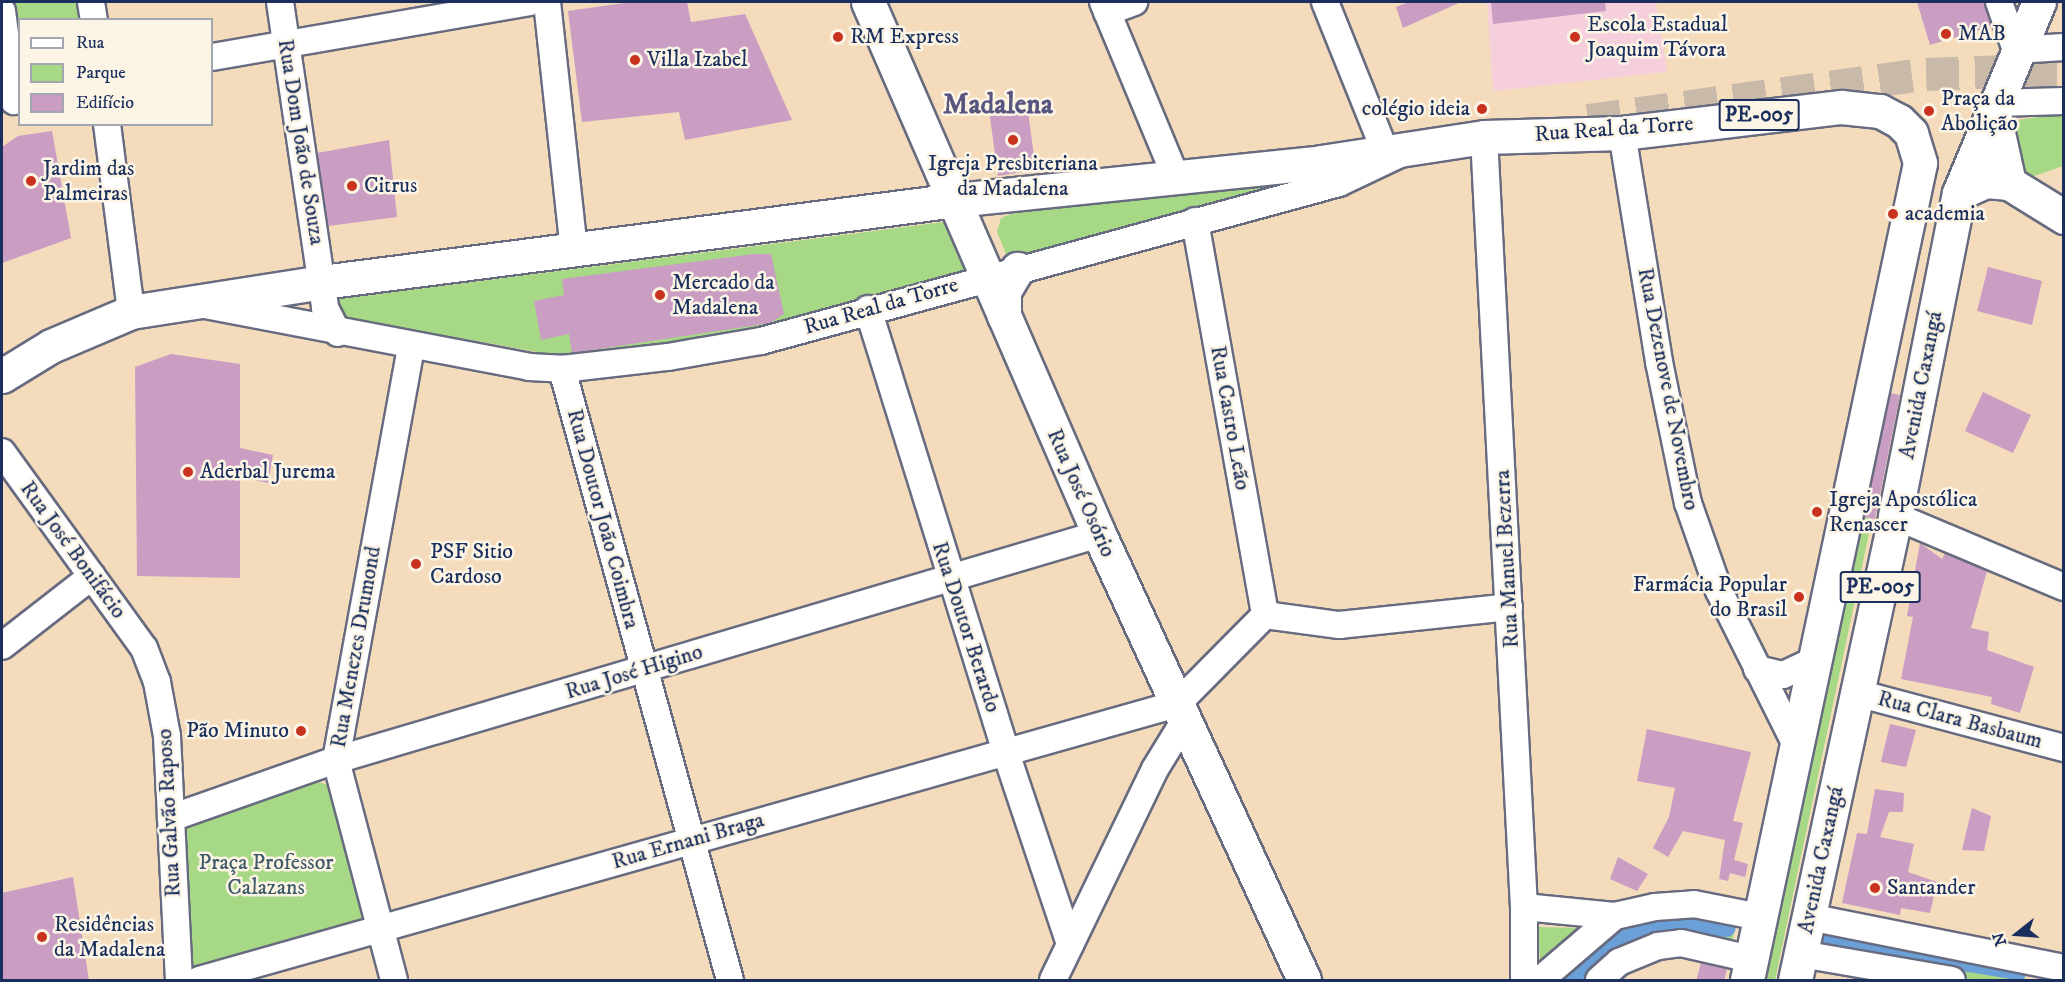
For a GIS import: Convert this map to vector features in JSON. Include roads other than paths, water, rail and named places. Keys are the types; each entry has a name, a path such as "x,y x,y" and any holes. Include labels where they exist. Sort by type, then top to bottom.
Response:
{"main road":[{"name":"Rua José Osório","path":"868,2 956,200 1002,273 1004,316 1099,534 1304,981"},
{"name":"PE-005","path":"1994,107 2007,25 2039,2"},
{"path":"1994,107 2009,183"},
{"name":"Avenida Caxangá","path":"1798,967 1895,516 1959,193 1994,107"},
{"name":"Rua Real da Torre","path":"2,376 61,341 131,312 322,282 956,200 1398,152 1484,137 1622,133 1830,108 1880,111 1899,121 1918,146 1920,163 1904,245"},
{"path":"1484,137 1588,120"},
{"path":"1959,193 1986,181 2009,183 2064,217"},
{"name":"Avenida Caxangá","path":"1749,970 1904,245"}],"street":[{"path":"92,2 94,18"},
{"name":"Rua Dom João de Souza","path":"280,2 322,282"},
{"path":"213,57 529,2"},
{"path":"547,2 574,249"},
{"path":"1134,2 1105,7 1175,175"},
{"path":"1325,2 1398,152"},
{"path":"2,11 12,103"},
{"path":"2007,25 2064,46"},
{"path":"1994,107 2064,101"},
{"path":"107,126 131,312"},
{"name":"Rua Dezenove de Novembro","path":"1622,133 1659,362 1688,502 1719,591 1797,747"},
{"name":"Rua Manuel Bezerra","path":"1484,137 1524,907 1524,981"},
{"name":"Rua Real da Torre","path":"193,302 338,333 562,369 762,341 868,309 1358,177 1398,152"},
{"name":"Rua Castro Leão","path":"1195,221 1265,615"},
{"path":"322,282 325,308 338,333"},
{"name":"Rua Doutor Berardo","path":"868,309 1005,750 1071,944"},
{"name":"Rua Menezes Drumond","path":"394,981 336,760 411,346"},
{"name":"Rua Doutor João Coimbra","path":"562,369 730,981"},
{"name":"Rua José Bonifácio","path":"2,452 144,648"},
{"path":"1895,516 2064,587"},
{"name":"Rua José Higino","path":"171,818 336,760 1099,534"},
{"path":"2,646 92,576"},
{"path":"1053,981 1181,712 1265,615 1339,626 1509,607"},
{"name":"Rua Galvão Raposo","path":"144,648 162,707 171,818 179,981"},
{"path":"1757,669 1783,675 1815,660"},
{"name":"Rua Clara Basbaum","path":"1857,693 2064,748"},
{"name":"Rua Ernani Braga","path":"199,981 379,927 690,841 1005,750 1181,712"},
{"path":"1524,907 1615,916 1655,907 1694,904 1760,917"},
{"path":"1540,981 1615,916"},
{"path":"1809,917 2064,968"},
{"path":"1599,981 1619,963 1642,949 1682,943 1749,970"},
{"path":"1798,967 1952,981"}],"waterway":[{"path":"1571,980 1610,943 1641,930 1686,923 1727,928"},
{"path":"1822,939 2018,971"}],"tunnel":[{"path":"1588,120 1926,74 2064,69"}],"place":[{"name":"MAB","path":"1946,34"},
{"name":"RM Express","path":"838,37"},
{"name":"Escola Estadual Joaquim Távora","path":"1575,37"},
{"name":"Villa Izabel","path":"635,60"},
{"name":"colégio ideia","path":"1482,109"},
{"name":"Praça da Abolição","path":"1929,111"},
{"name":"Igreja Presbiteriana da Madalena","path":"1013,140"},
{"name":"Jardim das Palmeiras","path":"31,181"},
{"name":"Citrus","path":"352,186"},
{"name":"academia","path":"1893,214"},
{"name":"Mercado da Madalena","path":"660,295"},
{"name":"Aderbal Jurema","path":"188,472"},
{"name":"Igreja Apostólica Renascer","path":"1817,512"},
{"name":"PSF Sitio Cardoso","path":"416,564"},
{"name":"Farmácia Popular do Brasil","path":"1799,597"},
{"name":"Pão Minuto","path":"301,731"},
{"name":"Santander","path":"1875,888"},
{"name":"Residências da Madalena","path":"42,937"}],"district":[{"name":"Madalena","path":"998,105"}],"park label":[{"name":"Praça Professor Calazans","path":"266,874"}]}
